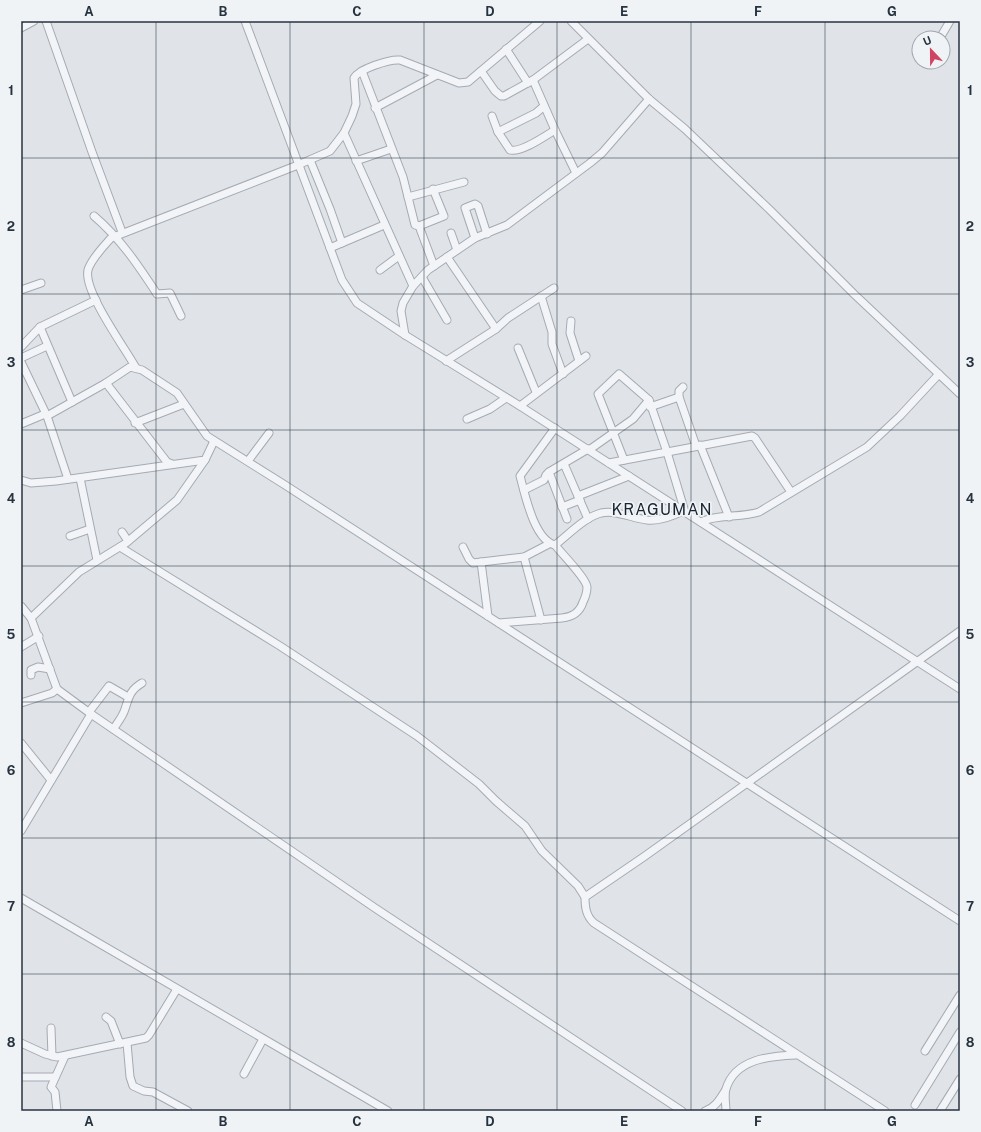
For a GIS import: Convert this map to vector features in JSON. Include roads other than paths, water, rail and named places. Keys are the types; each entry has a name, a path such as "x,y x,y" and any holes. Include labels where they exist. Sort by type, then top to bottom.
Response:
{"street":[{"path":"21,28 34,21"},
{"path":"46,21 119,234 157,294 170,293 181,316"},
{"path":"245,21 344,284 353,298 405,335 555,428 960,689"},
{"path":"136,368 108,324 87,278 88,269 103,247 119,234 298,165 330,151 344,133 352,116 356,104 354,78 362,71 393,59 400,60 459,84 463,84 481,71 540,21"},
{"path":"571,21 649,99 685,129 770,210 854,294 960,394"},
{"path":"945,30 950,21"},
{"path":"481,71 495,91 501,96 530,81 588,39"},
{"path":"506,49 530,81 544,106 576,174"},
{"path":"362,71 375,108 403,177 415,225 419,226 434,266"},
{"path":"375,108 437,75"},
{"path":"405,335 401,311 413,286 422,277 434,266 475,238 507,225 576,174 602,153 649,99"},
{"path":"498,132 536,113 544,106"},
{"path":"492,116 498,132 510,150 528,145 555,130"},
{"path":"344,133 384,225 413,286"},
{"path":"356,161 391,149"},
{"path":"310,160 342,243"},
{"path":"408,197 464,182"},
{"path":"419,226 444,216 434,189"},
{"path":"475,238 465,208 475,204 478,206 487,234"},
{"path":"94,216 119,234"},
{"path":"330,248 384,225"},
{"path":"451,233 457,250"},
{"path":"380,270 399,256"},
{"path":"447,257 496,330"},
{"path":"422,277 447,320"},
{"path":"21,290 41,283"},
{"path":"446,361 496,330 508,318 554,288"},
{"path":"541,296 552,332 552,344 563,374"},
{"path":"21,347 40,327 96,300"},
{"path":"571,321 570,332 580,362"},
{"path":"40,327 72,402"},
{"path":"47,346 21,362 46,415 68,479"},
{"path":"518,348 536,392"},
{"path":"520,406 536,392 580,362 586,356"},
{"path":"21,424 46,415 72,402 106,383 130,367 136,368 177,393 207,436 214,441 248,461 960,921"},
{"path":"701,522 708,519 748,516 759,512 866,447 900,416 939,374"},
{"path":"624,460 612,433 598,394 617,375 622,375 650,404 667,452 684,512"},
{"path":"106,383 135,423 167,462 172,464"},
{"path":"683,387 679,391 679,397 698,446 729,517"},
{"path":"524,490 544,480 549,472 589,450 633,419 650,404 679,397"},
{"path":"467,419 490,409 506,398"},
{"path":"135,423 184,404"},
{"path":"499,623 570,617 583,605 586,595 586,583 552,545 535,523 529,510 520,476 555,428"},
{"path":"248,461 269,433"},
{"path":"609,463 752,436 791,492"},
{"path":"31,618 79,572 128,542 182,495 205,460 214,441"},
{"path":"21,480 31,483 80,478 205,460"},
{"path":"564,464 588,520"},
{"path":"549,472 567,519"},
{"path":"562,507 629,476"},
{"path":"80,478 97,560"},
{"path":"463,547 471,562 524,557 552,545 599,514 608,512 648,520 684,512"},
{"path":"70,536 90,528"},
{"path":"122,532 128,542"},
{"path":"120,547 280,646 417,736 479,784 525,826 542,851 578,886 584,897 586,912 594,923 796,1055 885,1111"},
{"path":"524,557 541,620"},
{"path":"481,562 488,616"},
{"path":"21,606 31,618 39,636 57,689 375,908 682,1111"},
{"path":"584,897 748,783 960,631"},
{"path":"21,647 39,636"},
{"path":"31,674 31,670 38,667 50,669"},
{"path":"114,728 122,716 128,697 134,688 142,683"},
{"path":"21,832 90,713 109,686 128,697"},
{"path":"21,703 52,693 57,689"},
{"path":"21,743 51,780"},
{"path":"21,898 388,1111"},
{"path":"21,1043 52,1056 64,1059 146,1038 150,1035 177,989"},
{"path":"925,1051 960,995"},
{"path":"106,1017 111,1021 124,1043 133,1086 144,1091 153,1092 188,1111"},
{"path":"51,1028 52,1056"},
{"path":"915,1105 960,1032"},
{"path":"244,1074 262,1039"},
{"path":"705,1111 719,1102 734,1073 746,1065 771,1056 796,1055"},
{"path":"57,1111 56,1096 51,1087 64,1059"},
{"path":"21,1076 55,1077"},
{"path":"940,1111 960,1079"},
{"path":"726,1090 726,1111"}],"district":[{"name":"KRAGUMAN","path":"662,509"}]}
